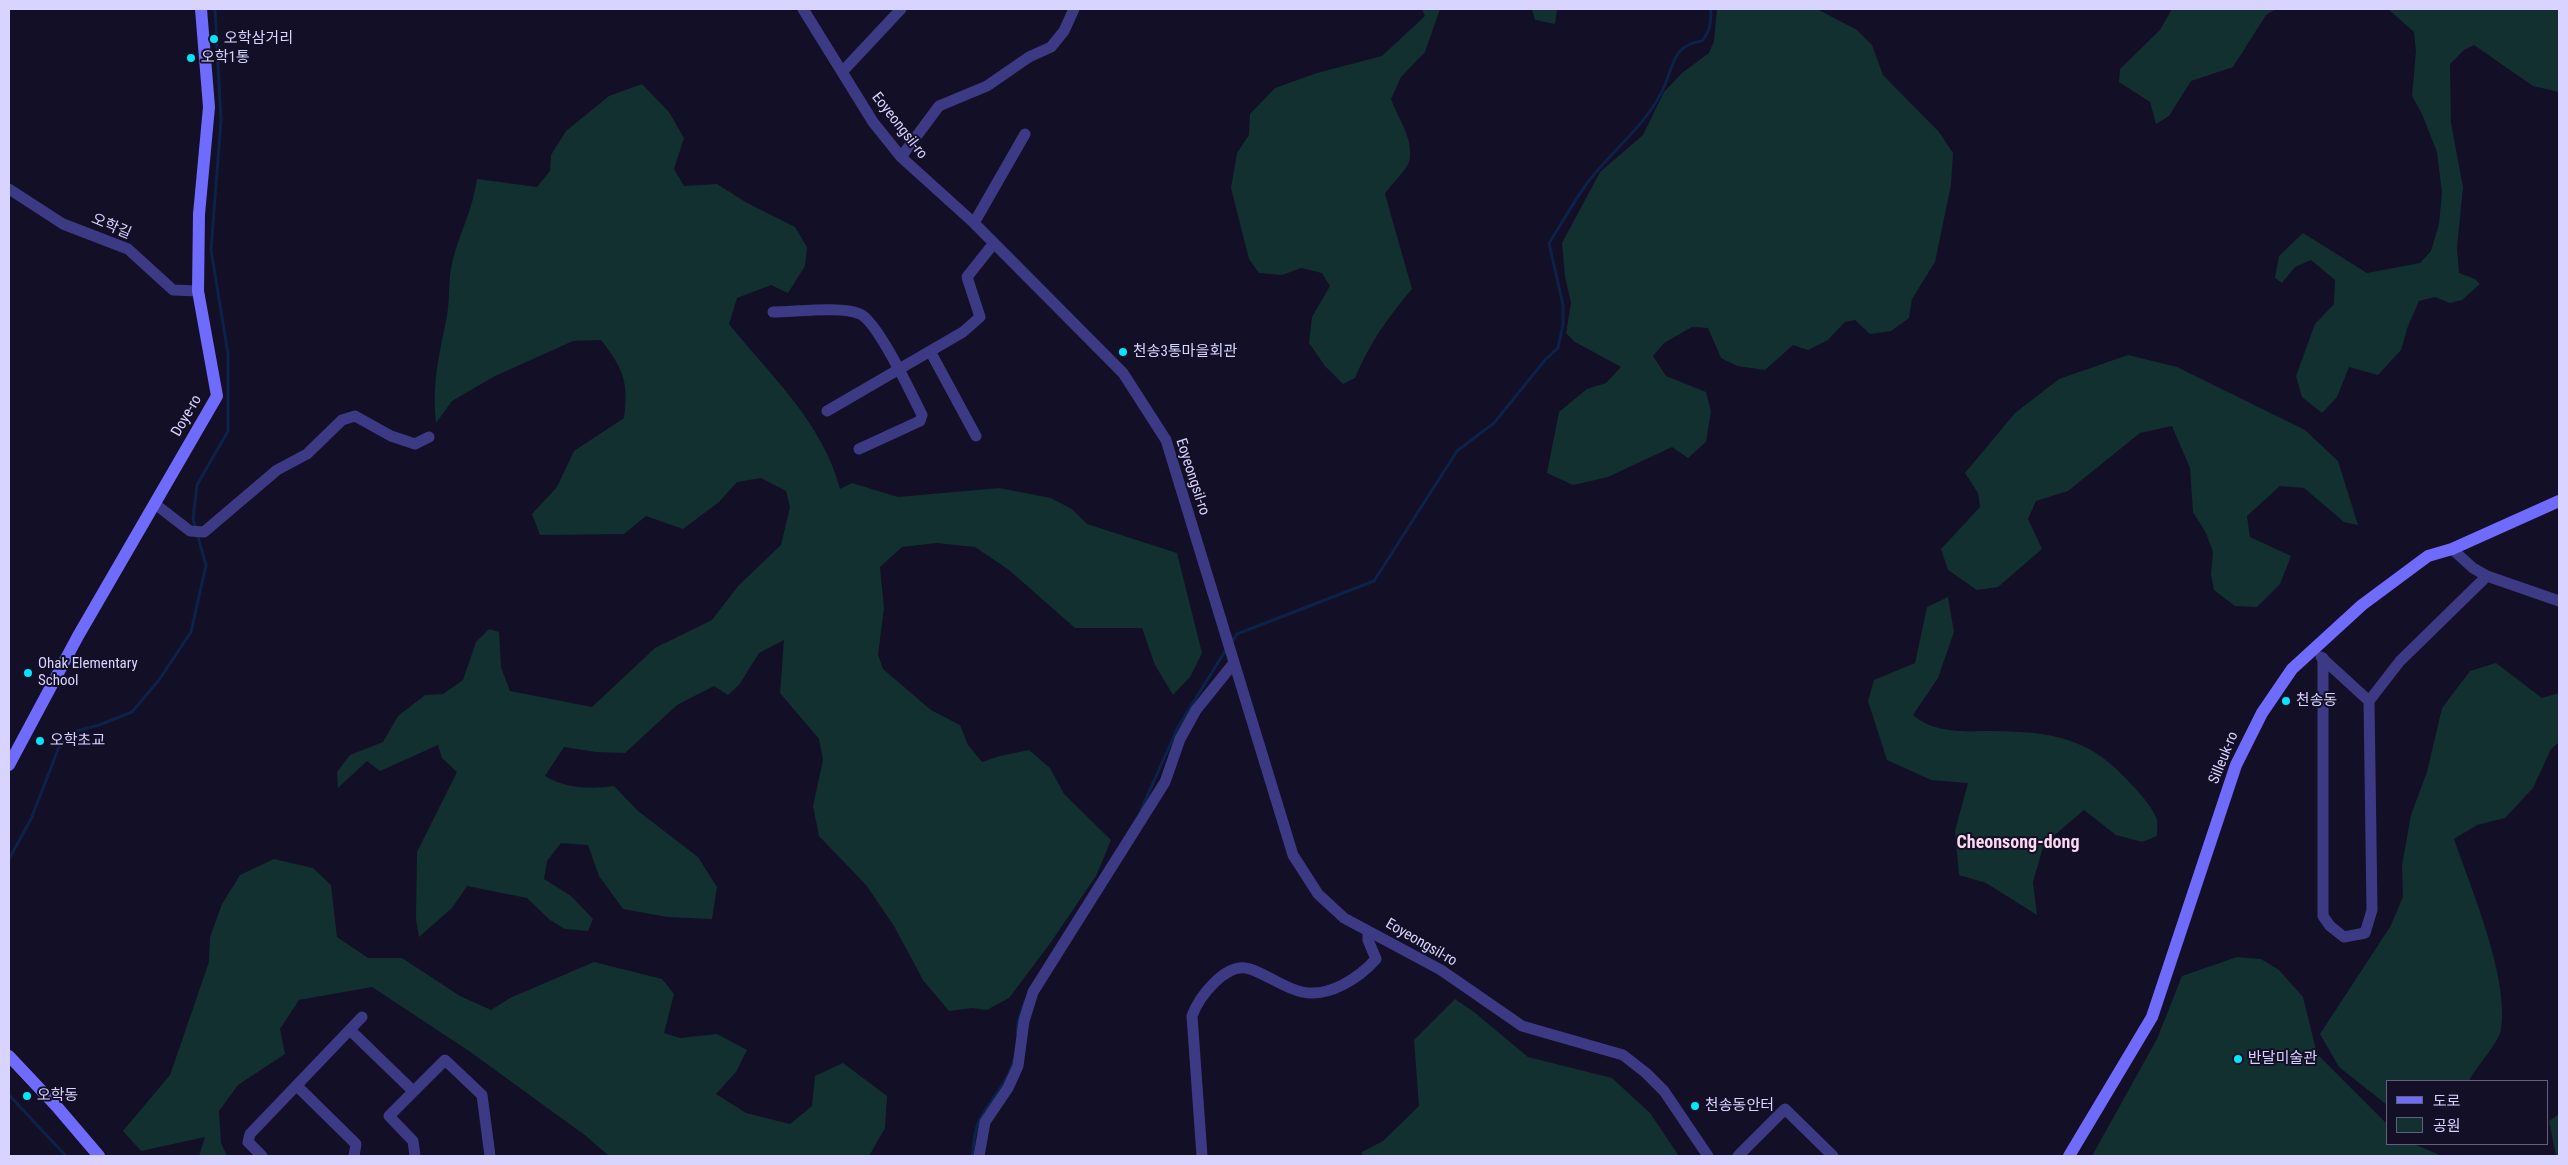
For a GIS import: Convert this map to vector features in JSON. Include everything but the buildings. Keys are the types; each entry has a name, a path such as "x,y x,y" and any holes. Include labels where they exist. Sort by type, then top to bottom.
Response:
{"street":[{"name":"Doye-ro","path":"9,765 78,636 217,396 198,291 199,214 209,107 201,9"},
{"name":"Eoyeongsil-ro","path":"803,9 873,122 901,157 974,223 1123,373 1166,440 1293,855 1318,894 1344,918 1441,970 1522,1026 1623,1055 1664,1091 1708,1156"},
{"path":"842,72 901,9"},
{"path":"901,157 939,106 987,86 1029,57 1051,47 1064,31 1074,9"},
{"path":"974,223 1025,134"},
{"name":"오학길","path":"9,189 63,224 128,249 173,290 198,291"},
{"path":"827,411 963,332 980,317 967,277 994,244"},
{"path":"773,312 846,311 862,315 870,323 898,369 922,415 920,421 859,449"},
{"path":"930,351 976,436"},
{"path":"155,504 190,531 204,532 277,470 307,454 342,420 355,416 392,436 415,444 429,437"},
{"name":"Silleuk-ro","path":"2069,1156 2152,1017 2236,765 2262,713 2292,669 2362,605 2428,556 2452,549 2559,501"},
{"path":"2452,549 2472,568 2487,576 2559,601"},
{"path":"2323,658 2322,916 2330,926 2344,937 2365,933 2372,910 2369,701 2400,661 2487,576"},
{"path":"2311,650 2323,658 2369,701"},
{"path":"979,1156 985,1122 1008,1088 1018,1066 1024,1021 1033,992 1165,782 1180,739 1196,710 1232,660"},
{"path":"1202,1156 1192,1016 1197,1004 1210,986 1228,972 1248,968 1304,993 1328,991 1348,982 1366,970 1376,959 1368,940 1368,931"},
{"path":"262,1156 248,1142 250,1134 362,1017"},
{"path":"350,1030 414,1091"},
{"path":"9,1056 58,1108 99,1156"},
{"path":"415,1156 412,1141 389,1116 445,1060 482,1095 490,1156"},
{"path":"297,1086 356,1144 354,1156"},
{"path":"1738,1156 1785,1109 1833,1156"}],"green space":[{"path":"1422,9 1440,9 1425,52 1401,77 1391,99 1408,138 1410,154 1408,165 1385,194 1412,289 1380,331 1366,354 1355,378 1343,384 1325,366 1309,343 1312,317 1330,286 1322,273 1301,268 1282,275 1259,273 1249,259 1231,188 1237,153 1249,135 1250,114 1275,88 1317,73 1382,56 1425,16"},
{"path":"1532,9 1557,9 1555,24 1535,20"},
{"path":"1717,9 1817,9 1857,30 1872,45 1883,75 1939,132 1953,153 1951,185 1935,262 1912,299 1909,318 1891,331 1870,334 1855,320 1845,322 1828,340 1808,350 1793,345 1765,370 1737,366 1721,358 1708,328 1692,327 1664,343 1653,356 1666,376 1706,392 1711,411 1706,442 1688,458 1672,447 1608,477 1573,485 1547,473 1559,412 1587,389 1606,383 1621,367 1575,342 1566,333 1571,303 1565,277 1562,243 1600,172 1643,135 1664,92 1682,73 1709,53 1714,41"},
{"path":"2172,9 2276,9 2266,15 2233,67 2191,81 2169,116 2156,124 2150,102 2119,82 2120,69 2160,30"},
{"path":"2388,9 2559,9 2559,92 2533,86 2474,45 2464,50 2450,64 2451,123 2463,187 2457,248 2459,273 2475,279 2480,284 2462,300 2450,303 2435,297 2419,301 2408,326 2401,350 2378,375 2349,367 2337,397 2322,413 2302,397 2296,376 2315,324 2334,304 2335,280 2311,260 2295,267 2282,283 2275,278 2279,256 2303,233 2367,273 2420,263 2431,251 2439,224 2442,193 2437,152 2422,114 2412,96 2416,51 2414,32"},
{"path":"642,84 669,112 684,138 674,169 684,186 717,184 747,203 795,227 807,247 805,266 788,293 771,285 737,298 729,324 794,401 821,443 832,465 840,489 852,483 898,497 999,488 1051,498 1072,509 1087,524 1177,553 1202,653 1190,677 1173,695 1155,665 1142,628 1075,628 1009,570 975,547 937,543 902,547 880,567 884,608 878,655 883,669 931,710 960,725 968,745 982,762 1029,750 1050,768 1064,794 1111,840 1096,876 1051,942 1009,998 987,1010 972,1008 949,1011 923,980 894,926 866,885 819,836 813,806 823,760 819,739 780,693 784,640 759,653 739,685 728,695 714,686 677,705 625,753 596,752 564,747 545,776 570,786 596,788 614,786 638,811 698,857 717,887 712,919 667,917 623,909 599,876 588,845 561,843 547,861 544,879 571,896 593,919 588,931 565,929 550,920 527,898 467,886 452,908 419,937 416,919 417,852 457,772 442,758 438,745 380,771 367,761 338,788 337,772 350,755 383,742 398,716 425,695 443,694 463,680 476,642 489,629 499,632 501,667 510,691 592,707 655,648 712,620 738,586 781,545 790,507 786,491 761,478 737,482 719,502 683,529 646,516 624,534 540,535 532,514 557,487 574,451 624,418 626,395 623,376 615,359 601,340 573,341 495,376 452,401 436,423 436,382 448,310 451,269 477,179 537,187 550,171 551,155 566,131 609,96"},
{"path":"2128,355 2177,367 2305,430 2338,461 2358,525 2344,522 2304,488 2280,486 2247,516 2250,537 2291,556 2280,584 2257,607 2235,606 2214,590 2211,574 2213,552 2206,533 2193,512 2190,468 2172,426 2140,433 2068,491 2036,501 2028,519 2042,549 1998,587 1977,590 1948,570 1941,549 1980,507 1978,493 1965,473 2015,413 2059,379"},
{"path":"1948,597 1954,632 1938,678 1913,715 1931,726 1950,730 2033,733 2069,740 2085,747 2116,768 2145,800 2157,819 2157,836 2142,842 2116,835 2084,810 2044,844 2033,882 2037,915 1986,883 1959,875 1955,831 1968,783 1931,780 1887,760 1868,701 1874,680 1915,663 1927,607"},
{"path":"2496,663 2542,698 2559,693 2559,742 2551,749 2533,788 2505,818 2477,825 2454,839 2479,908 2495,961 2502,1009 2499,1035 2470,1080 2386,1080 2386,1104 2339,1067 2320,1034 2390,927 2403,897 2402,865 2411,815 2427,772 2442,708 2470,671"},
{"path":"274,859 313,868 331,885 337,937 368,958 402,958 460,996 491,1010 510,998 594,962 662,979 674,994 664,1033 680,1038 717,1034 747,1050 736,1072 716,1094 746,1113 790,1124 812,1106 815,1076 843,1063 887,1096 885,1128 869,1156 609,1156 586,1136 469,1051 372,987 299,1000 280,1029 285,1054 238,1085 219,1111 221,1143 227,1156 199,1156 205,1137 141,1151 123,1131 170,1075 209,962 210,937 222,904 240,875"},
{"path":"2237,957 2261,959 2279,970 2303,997 2317,1054 2386,1123 2386,1145 2416,1145 2442,1156 2092,1156 2157,1039 2182,976"},
{"path":"1455,999 1474,1012 1528,1057 1612,1078 1650,1113 1679,1156 1362,1156 1362,1152 1383,1141 1419,1106 1414,1040"},
{"path":"2559,1114 2559,1156 2556,1156 2549,1121"}],"waterway":[{"path":"9,859 31,819 59,747 73,732 99,725 132,712 159,680 191,632 206,565 193,519 197,485 228,431 228,354 211,250 221,120 215,9"},
{"path":"1231,643 1237,634 1374,581 1457,451 1494,423 1545,360 1558,348 1563,325 1563,305 1549,243 1588,182 1639,125 1657,101 1680,51 1692,43 1702,41 1705,37 1710,26 1711,9"},
{"path":"1141,810 1178,727 1227,648"},
{"path":"1017,1033 1018,1021 1025,1001"},
{"path":"972,1156 977,1125 1008,1076 1014,1059"},
{"path":"9,1095 66,1156"}],"place":[{"name":"오학삼거리","path":"214,39"},
{"name":"오학1통","path":"191,58"},
{"name":"천송3통마을회관","path":"1123,352"},
{"name":"Ohak Elementary School","path":"28,673"},
{"name":"천송동","path":"2286,701"},
{"name":"오학초교","path":"40,741"},
{"name":"반달미술관","path":"2238,1059"},
{"name":"오학동","path":"27,1096"},
{"name":"천송동안터","path":"1695,1106"}],"district":[{"name":"Cheonsong-dong","path":"2018,843"}]}
